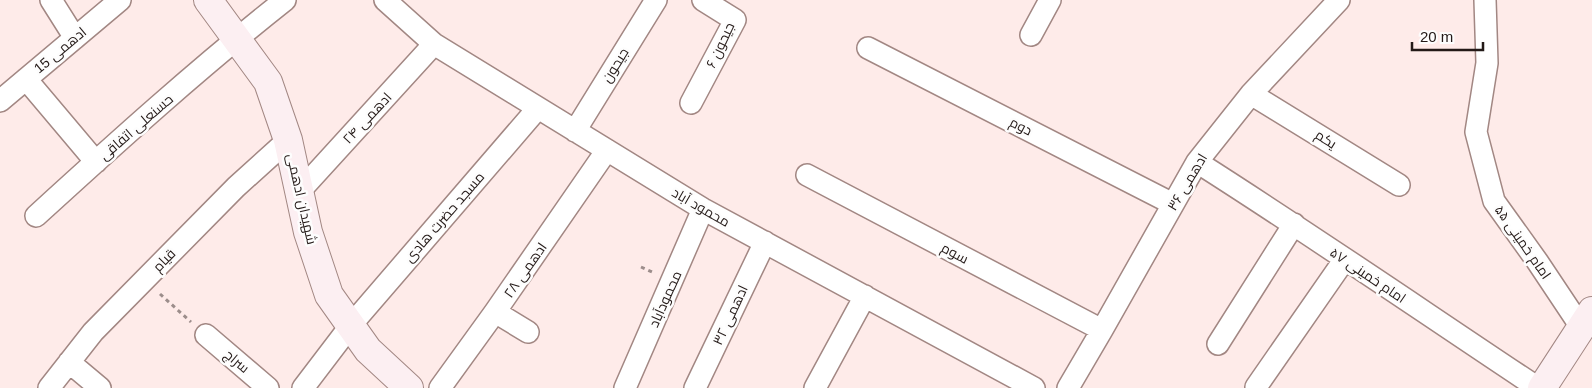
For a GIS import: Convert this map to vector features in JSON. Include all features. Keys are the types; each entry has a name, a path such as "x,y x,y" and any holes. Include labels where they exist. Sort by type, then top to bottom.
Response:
{"street":[{"path":"51,0 75,38"},
{"name":"ادهمی 15","path":"0,101 120,0"},
{"name":"شهیدان ادهمی","path":"208,0 268,82 288,140 308,232 330,295 368,350 409,388"},
{"name":"حسنعلی اتفاقی","path":"36,216 237,38 285,0"},
{"name":"محمود آباد","path":"385,0 434,44 703,209 1034,388"},
{"name":"جیحون","path":"575,130 656,0"},
{"name":"جیحون ۶","path":"691,103 735,20 703,0"},
{"path":"1031,35 1050,0"},
{"name":"ادهمی ۳۶","path":"1068,388 1197,162 1251,94 1339,0"},
{"name":"امام خمینی ۵۵","path":"1484,0 1487,62 1476,132 1494,201 1537,261 1587,319"},
{"name":"ادهمی ۲۴","path":"299,192 434,44"},
{"name":"دوم","path":"868,48 1173,204"},
{"path":"26,79 96,162"},
{"name":"یکم","path":"1251,94 1399,185"},
{"name":"مسجد حضرت هادی","path":"303,388 351,325 538,108"},
{"name":"قیام","path":"49,388 92,332 236,187 288,140"},
{"name":"ادهمی ۲۸","path":"440,388 496,312 608,150"},
{"name":"امام خمینی ۵۷","path":"1197,162 1294,224 1540,388"},
{"name":"سوم","path":"807,175 1102,330"},
{"name":"محمودآباد","path":"625,388 703,209"},
{"path":"1218,344 1294,224"},
{"name":"ادهمی ۳۲","path":"695,388 765,242"},
{"path":"1256,387 1344,259"},
{"path":"815,388 865,296"},
{"path":"496,312 528,332"},
{"path":"1540,388 1587,319"},
{"name":"سراج","path":"206,335 268,388"},
{"path":"69,362 100,388"}],"path":[{"path":"144,281 206,335"}]}
